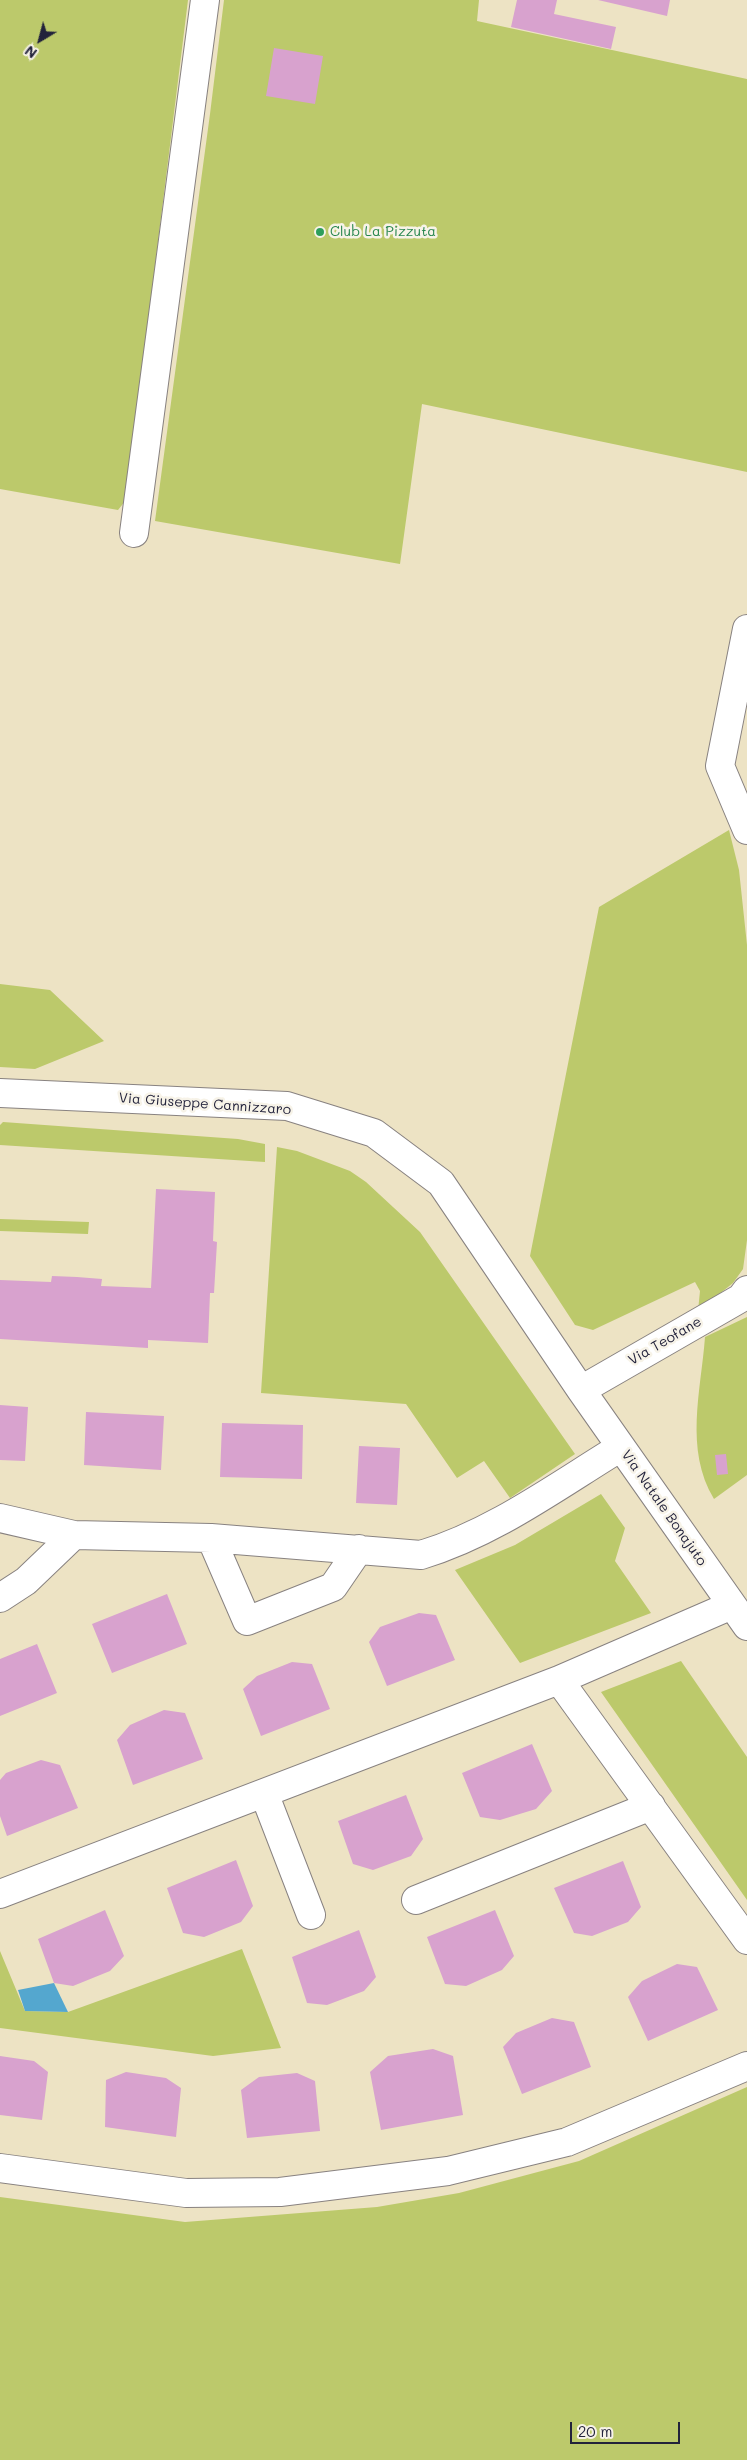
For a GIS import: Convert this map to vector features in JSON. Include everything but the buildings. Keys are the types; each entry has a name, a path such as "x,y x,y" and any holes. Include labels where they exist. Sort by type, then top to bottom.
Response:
{"street":[{"path":"134,533 205,0"},
{"path":"747,629 720,766 747,830"},
{"name":"Via Giuseppe Cannizzaro","path":"0,1093 287,1106 374,1133 442,1183 581,1390"},
{"name":"Via Teofane","path":"581,1390 741,1298 747,1290"},
{"name":"Via Natale Bonajuto","path":"581,1390 740,1616"},
{"path":"0,1518 74,1534 211,1538 421,1555 454,1545 490,1527 621,1447"},
{"path":"0,1598 26,1581 74,1534"},
{"path":"211,1538 247,1620 333,1587 360,1549"},
{"path":"0,1894 559,1680 740,1616"},
{"path":"559,1680 747,1940"},
{"path":"264,1793 311,1915"},
{"path":"416,1900 650,1806"},
{"path":"0,2168 186,2193 280,2192 448,2171 567,2142 747,2066"}],"green space":[{"path":"0,0 188,0 126,500 118,510 0,489"},
{"path":"224,0 479,0 477,21 747,79 747,472 422,404 400,564 155,521"},
{"path":"729,830 739,870 747,945 747,1240 743,1269 733,1283 698,1311 700,1291 695,1282 593,1330 575,1325 530,1256 599,907"},
{"path":"0,984 50,990 104,1041 35,1069 0,1067"},
{"path":"3,1122 238,1139 265,1144 265,1162 0,1145 0,1125"},
{"path":"277,1147 297,1151 350,1171 366,1182 420,1232 575,1454 510,1498 484,1461 457,1478 406,1404 261,1393"},
{"path":"0,1219 89,1222 88,1234 0,1231"},
{"path":"747,1317 747,1475 714,1499 705,1480 699,1460 697,1440 698,1399 705,1337"},
{"path":"601,1494 625,1528 615,1561 651,1613 520,1663 455,1570 515,1545"},
{"path":"681,1661 747,1757 747,1900 601,1692"},
{"path":"242,1949 281,2048 213,2056 0,2028 0,1951 25,2011 68,2012"},
{"path":"747,2087 747,2460 0,2460 0,2197 185,2222 377,2207 459,2193 579,2161"}],"water":[{"path":"54,1983 68,2012 25,2011 18,1990"}],"place":[{"name":"Club La Pizzuta","path":"320,232"}]}
